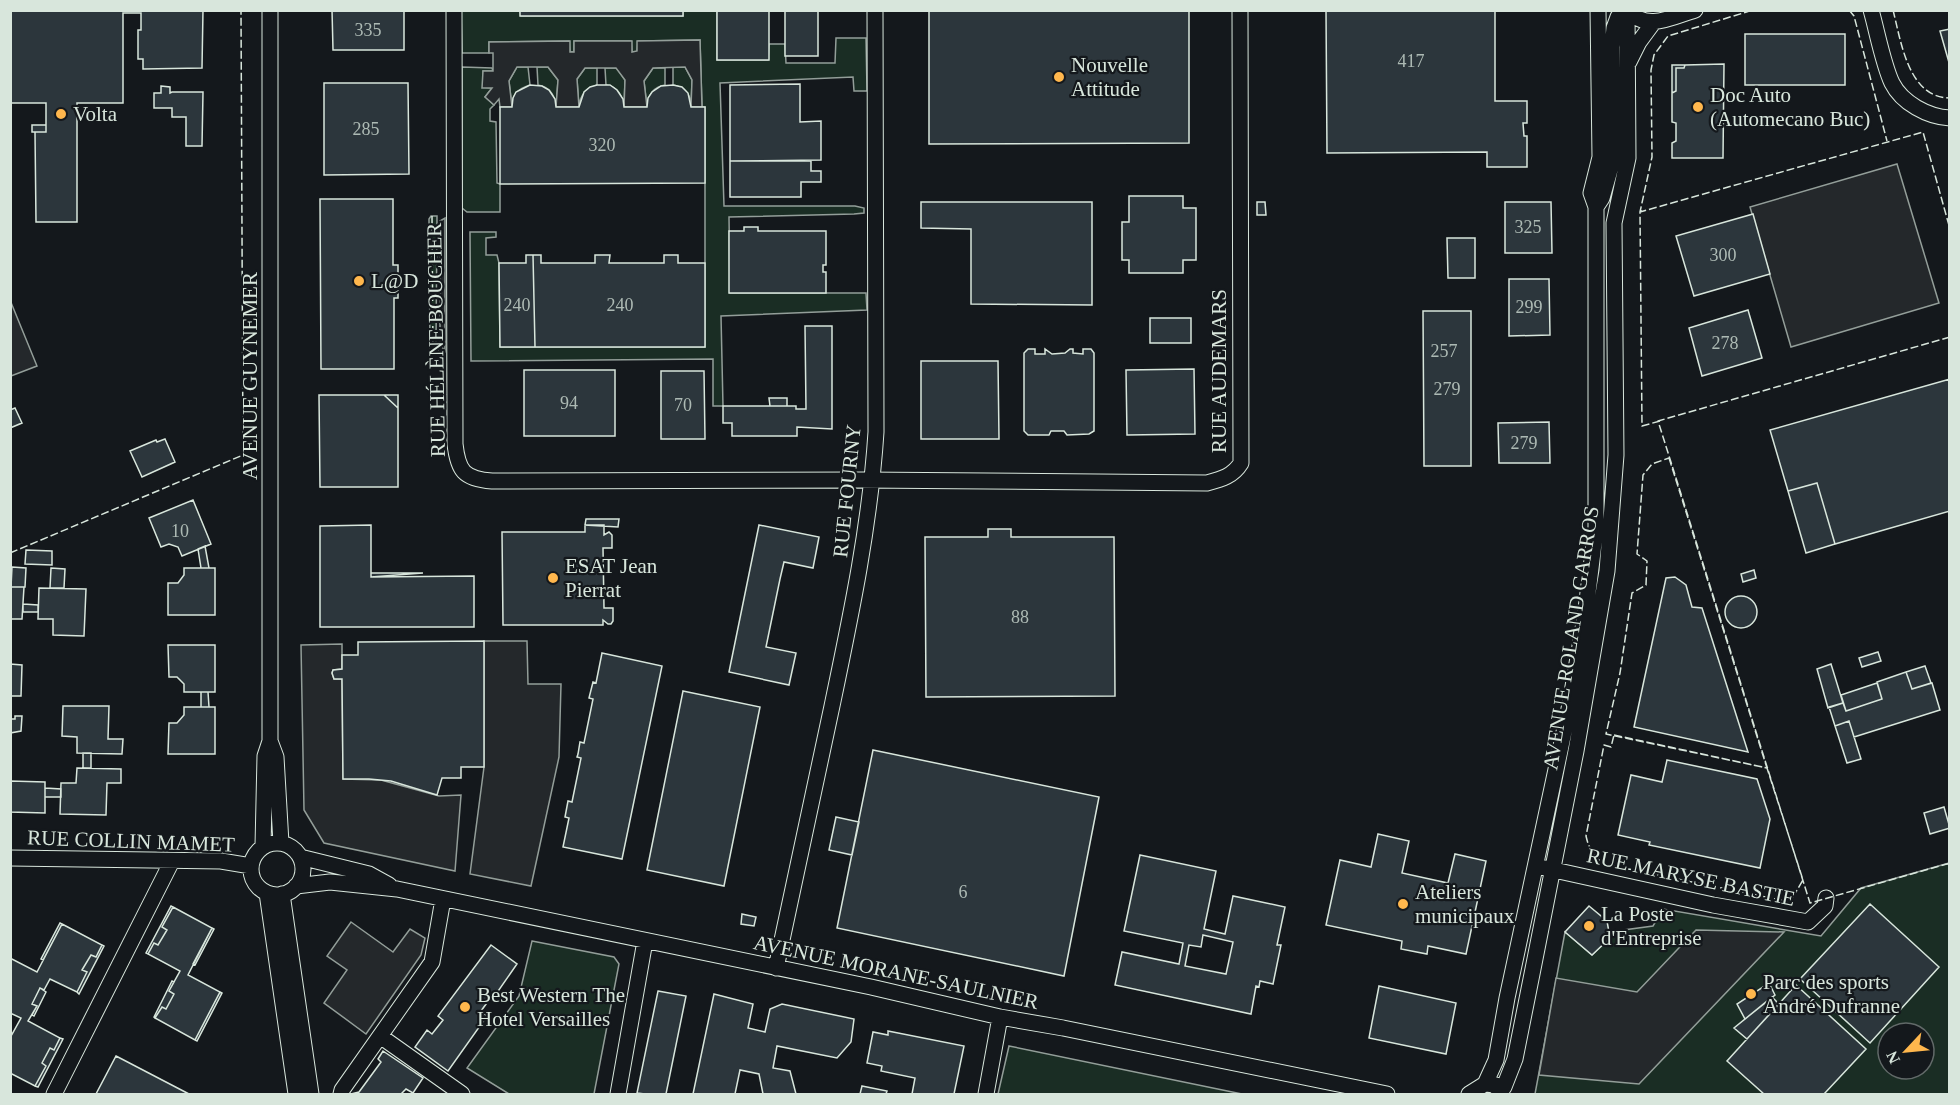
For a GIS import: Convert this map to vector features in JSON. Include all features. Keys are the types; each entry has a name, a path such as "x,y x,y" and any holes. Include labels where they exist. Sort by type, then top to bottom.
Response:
{"street":[{"name":"AVENUE GUYNEMER","path":"263,846 265,756 270,741 270,10"},
{"name":"RUE HÉLÈNE BOUCHER","path":"454,10 454,444 457,460 462,470 476,479 492,481 872,480"},
{"name":"RUE FOURNY","path":"776,968 847,632 866,535 872,480 876,432 875,10"},
{"name":"RUE AUDEMARS","path":"872,480 1207,483 1224,479 1236,472 1241,463 1240,10"},
{"name":"AVENUE ROLAND GARROS","path":"1485,1084 1496,1060 1507,998 1570,704 1585,617 1596,527 1596,207 1591,193 1600,157 1598,10"},
{"path":"1628,65 1639,42 1653,23 1695,10"},
{"path":"1871,10 1892,84 1916,108 1939,118 1950,118"},
{"name":"AVENUE ROLAND GARROS","path":"1596,207 1602,198 1614,156 1612,47 1614,28 1627,13"},
{"name":"AVENUE ROLAND GARROS","path":"1501,1091 1515,1059 1553,870 1578,740 1612,529 1616,455 1614,223 1628,158 1627,13"},
{"path":"1627,13 1653,23"},
{"name":"AVENUE GUYNEMER","path":"270,741 276,757 281,843"},
{"path":"281,843 289,845 300,857 303,872 296,886 275,893 255,883 251,866 257,852 263,846 281,843"},
{"name":"AVENUE MORANE-SAULNIER","path":"300,857 369,874 397,889"},
{"name":"RUE COLLIN MAMET","path":"10,858 221,861 251,866"},
{"path":"54,1095 172,861"},
{"name":"RUE MARYSE BASTIE","path":"1536,866 1713,905 1808,922 1825,906 1826,898"},
{"name":"AVENUE MORANE-SAULNIER","path":"296,886 330,882 397,889 1000,1017 1064,1028 1387,1095"},
{"path":"275,893 296,1095"},
{"path":"275,893 311,1095"},
{"path":"341,1095 342,1090 432,962 443,899"},
{"path":"618,1095 645,941"},
{"path":"986,1095 1000,1017"},
{"path":"380,1036 462,1095"},
{"path":"1469,1095 1485,1084 1501,1091"}],"green space":[{"path":"461,11 520,11 521,16 683,16 683,11 717,11 717,60 768,60 769,44 785,44 786,63 835,63 836,38 866,38 867,91 854,91 853,77 720,83 724,206 855,206 864,208 864,213 854,214 729,217 730,293 866,293 867,310 721,316 723,406 713,406 713,359 471,361 470,232 496,232 496,237 486,238 486,255 497,255 499,263 500,347 705,347 705,107 702,107 700,40 638,41 637,52 632,52 631,41 574,41 574,52 570,52 569,41 489,42 489,53 462,53"},
{"path":"462,67 492,68 493,71 483,71 483,87 492,88 485,97 494,105 490,109 490,121 496,122 500,212 467,212 462,208"},
{"path":"517,67 528,67 530,85 516,93 512,107 509,81"},
{"path":"537,67 548,67 558,80 556,107 551,92 538,85"},
{"path":"673,67 685,67 692,80 691,107 690,98 686,92 681,87 673,85"},
{"path":"585,68 597,68 597,85 584,93 579,107 577,79"},
{"path":"605,68 617,68 625,80 624,107 619,92 606,85"},
{"path":"653,68 665,68 665,85 652,92 647,107 644,81"},
{"path":"431,216 437,216 436,345 438,351 434,352 430,348 429,219"},
{"name":"Parc des sports André Dufranne","path":"1949,863 1949,1094 1535,1094 1565,932 1592,955 1616,931 1653,926 1663,909 1821,936 1861,888"},
{"path":"532,941 614,957 619,964 594,1094 509,1094 467,1068 519,996"},
{"path":"1009,1046 1242,1094 998,1094"}],"shaded area":[{"path":"700,40 702,107 691,107 692,80 685,67 653,68 644,81 647,107 624,107 625,80 616,68 585,68 577,79 579,107 556,107 558,80 548,67 517,67 509,81 512,107 500,107 499,99 494,105 485,97 492,88 482,88 483,71 493,71 493,53 489,53 489,42 570,41 570,52 574,52 574,41 632,41 632,52 637,51 637,41"},
{"path":"1897,164 1939,303 1791,347 1750,207"},
{"path":"445,218 445,351 440,345 440,221"},
{"path":"10,300 37,366 11,376 10,376"},
{"path":"484,641 527,641 528,684 561,684 559,757 531,886 470,874 484,767"},
{"path":"342,644 342,669 333,670 332,673 334,679 342,679 343,779 381,780 439,796 461,795 455,871 324,843 304,810 301,645"},
{"path":"351,922 393,952 410,929 425,938 421,955 366,1034 324,1003 347,970 327,956"},
{"path":"1696,930 1784,932 1639,1084 1539,1075 1556,978 1637,992"}],"building":[{"name":"Volta","path":"10,10 203,10 202,68 143,69 143,59 138,59 138,30 141,30 141,13 123,13 123,103 77,103 77,222 36,222 35,132 46,132 46,103 10,103"},
{"path":"332,10 404,10 404,50 333,50"},
{"path":"520,10 683,10 683,16 520,16"},
{"path":"717,10 769,10 769,60 717,60"},
{"path":"785,10 818,10 818,56 785,56"},
{"name":"Nouvelle Attitude","path":"929,10 1189,10 1189,143 929,144"},
{"path":"1326,10 1495,10 1495,101 1527,101 1527,123 1523,123 1524,136 1527,136 1527,167 1487,167 1487,152 1327,153"},
{"path":"1950,29 1950,66 1940,31"},
{"path":"1745,34 1845,34 1845,85 1745,85"},
{"name":"Doc Auto (Automecano Buc)","path":"1724,64 1723,158 1672,158 1672,143 1676,141 1676,123 1672,122 1672,93 1676,91 1676,68 1684,68 1685,65"},
{"path":"1672,65 1685,65 1684,68 1676,68 1676,91 1672,93"},
{"path":"324,83 408,83 409,174 324,175"},
{"path":"800,84 800,122 821,121 821,160 730,161 730,85"},
{"path":"530,85 542,86 549,90 555,99 556,107 579,107 584,92 597,85 610,85 617,90 623,99 624,107 647,107 648,98 652,92 661,86 682,87 688,93 691,107 705,107 705,183 500,184 500,107 512,107 516,92"},
{"path":"161,86 170,87 170,93 203,92 202,146 186,146 186,117 172,117 172,108 154,108 154,93 161,93"},
{"name":"Volta","path":"32,125 46,125 46,132 32,132"},
{"path":"730,161 811,161 811,171 821,171 821,182 801,182 801,197 730,197"},
{"path":"1129,196 1183,196 1183,208 1196,208 1196,260 1183,260 1183,273 1129,273 1129,260 1122,260 1122,222 1129,222"},
{"name":"L@D","path":"320,199 393,199 393,265 398,265 398,298 394,298 394,369 321,369"},
{"path":"921,202 1092,202 1092,305 971,304 971,229 921,228"},
{"path":"1257,202 1265,202 1266,215 1257,215"},
{"path":"1505,202 1551,202 1552,253 1505,253"},
{"path":"1753,214 1770,274 1694,296 1676,236"},
{"path":"744,227 758,227 758,231 826,231 826,265 823,265 823,272 826,272 826,293 729,293 729,231 744,231"},
{"path":"1447,238 1475,238 1475,278 1448,278"},
{"path":"526,255 533,255 535,347 500,347 499,263 526,263"},
{"path":"533,255 541,255 541,263 595,263 595,255 610,255 609,263 664,263 664,255 678,255 678,263 705,263 705,347 535,347"},
{"path":"1509,279 1549,279 1550,335 1509,336"},
{"path":"1748,310 1762,358 1702,376 1689,328"},
{"path":"1423,311 1471,311 1471,466 1424,466"},
{"path":"1150,318 1191,318 1191,343 1150,343"},
{"path":"805,326 832,326 832,429 797,427 797,436 732,436 732,423 723,423 723,406 796,406 796,409 806,409"},
{"path":"1028,349 1035,349 1035,354 1045,354 1045,349 1052,354 1065,353 1073,349 1073,353 1083,354 1083,349 1091,349 1094,353 1094,431 1089,434 1067,435 1064,431 1051,431 1049,435 1028,435 1024,431 1024,353"},
{"path":"921,361 998,361 999,439 921,439"},
{"path":"1194,369 1195,434 1127,435 1126,370"},
{"path":"524,370 615,370 615,436 524,436"},
{"path":"661,371 704,371 705,439 661,439"},
{"path":"1950,379 1950,511 1835,544 1817,483 1788,491 1770,430"},
{"path":"319,395 384,395 398,408 398,487 320,487"},
{"path":"384,395 398,395 398,408"},
{"path":"769,398 787,398 787,406 770,406"},
{"path":"15,408 22,423 10,428 10,410"},
{"path":"1549,422 1550,463 1499,463 1498,423"},
{"path":"165,439 175,462 142,477 130,451 156,440 157,442"},
{"path":"1817,483 1835,544 1806,553 1788,491"},
{"path":"193,500 211,544 182,556 178,547 169,544 161,547 149,518"},
{"path":"586,519 619,519 618,527 585,525"},
{"path":"371,525 371,577 474,576 474,627 320,627 320,526"},
{"name":"ESAT Jean Pierrat","path":"585,525 604,525 604,535 609,532 612,535 612,548 603,548 604,608 613,608 611,624 603,620 603,625 503,625 502,532 585,532"},
{"path":"759,525 819,537 813,568 784,562 766,647 796,653 789,685 729,672"},
{"path":"988,529 1011,529 1011,537 1114,537 1115,696 926,697 925,537 988,537"},
{"path":"205,546 209,568 201,568 198,549"},
{"path":"26,550 52,551 52,565 25,564"},
{"path":"12,567 26,568 25,587 11,587"},
{"path":"51,568 65,569 64,588 50,588"},
{"path":"184,568 215,568 215,615 168,615 168,583 178,583 184,575"},
{"path":"1754,570 1756,578 1743,582 1741,574"},
{"path":"371,573 423,573 371,577"},
{"path":"1675,577 1686,585 1692,607 1702,608 1748,752 1634,727 1666,578"},
{"path":"10,587 24,587 22,619 10,619"},
{"path":"39,588 86,589 84,636 53,635 53,619 38,619"},
{"path":"1741,596 1752,601 1757,612 1752,623 1741,628 1730,623 1725,612 1730,601"},
{"path":"23,604 38,605 38,612 23,612"},
{"path":"484,641 484,767 461,767 461,778 442,778 437,795 391,781 343,779 342,679 334,679 332,673 333,670 342,669 342,655 358,655 358,642"},
{"path":"168,645 215,645 215,692 184,692 184,684 177,677 169,677"},
{"path":"1878,652 1881,661 1862,667 1859,658"},
{"path":"602,653 662,666 622,859 563,847 569,818 565,817 568,801 572,802 581,758 577,757 580,742 584,743 593,699 589,698 593,682 596,683"},
{"path":"10,664 22,665 21,696 10,696"},
{"path":"1831,664 1843,703 1828,708 1817,669"},
{"path":"1925,666 1931,683 1912,689 1906,672"},
{"path":"1906,672 1912,689 1932,683 1940,710 1854,737 1849,721 1835,726 1829,707 1843,703 1846,711 1882,699 1877,682"},
{"path":"1877,683 1882,699 1846,711 1841,695"},
{"path":"683,691 760,707 724,886 647,870"},
{"path":"201,692 208,692 209,707 201,707"},
{"path":"63,706 109,706 108,739 123,739 122,754 77,753 77,737 62,736"},
{"path":"184,707 215,707 215,754 168,754 169,723 177,723 184,715"},
{"path":"15,716 22,716 21,731 10,733 10,719 15,719"},
{"path":"1849,721 1861,759 1847,763 1835,726"},
{"path":"873,750 1099,797 1064,976 837,928"},
{"path":"83,753 91,753 91,768 83,768"},
{"path":"1667,760 1757,779 1770,819 1760,868 1649,845 1650,842 1618,835 1631,775 1662,782"},
{"path":"77,768 121,769 121,783 107,783 106,815 60,814 61,783 76,783"},
{"path":"10,781 45,782 45,813 10,812"},
{"path":"45,788 61,789 61,797 45,797"},
{"path":"1944,807 1950,828 1930,834 1924,813"},
{"path":"836,817 859,822 852,855 829,850"},
{"name":"Ateliers municipaux","path":"1378,834 1409,841 1402,873 1448,883 1455,854 1486,861 1466,954 1428,946 1427,954 1401,949 1402,941 1326,925 1340,860 1371,867"},
{"path":"1140,855 1216,871 1204,929 1225,934 1233,896 1285,907 1277,945 1281,945 1273,984 1260,981 1259,987 1256,986 1251,1014 1115,985 1122,952 1179,964 1183,943 1124,931","holes":["1203,935 1233,942 1226,974 1185,966 1189,945 1201,947"]},
{"path":"1870,904 1939,967 1890,1021 1876,1021 1876,1036 1870,1043 1800,979"},
{"path":"171,906 173,907 162,927 167,930 158,945 154,943 148,954 146,953"},
{"name":"La Poste d'Entreprise","path":"1589,906 1607,921 1610,938 1592,955 1565,932"},
{"path":"173,907 212,928 188,975 220,992 195,1040 155,1018 162,1007 166,1009 174,994 169,991 180,971 148,954 154,943 158,945 167,930 162,927"},
{"path":"742,914 756,917 754,926 741,924"},
{"path":"60,923 62,924 43,960 41,959"},
{"path":"62,924 102,945 96,957 91,955 82,970 87,972 77,992 50,979 44,990 40,988 32,1004 37,1006 28,1021 60,1038 54,1050 50,1048 42,1063 46,1066 35,1086 10,1073 10,1038 21,1018 10,1013 10,958 37,972"},
{"path":"212,928 214,929 195,965 193,964"},
{"path":"102,945 104,946 79,994 77,992 87,972 82,970 91,955 96,957"},
{"path":"491,945 517,964 494,997 492,996 481,1011 487,1016 448,1071 415,1047 427,1030 432,1034 443,1020 438,1016"},
{"path":"172,981 174,982 169,991 174,994 166,1009 162,1007 155,1018 154,1017"},
{"path":"1769,983 1775,995 1745,1019 1737,1004"},
{"path":"1796,985 1866,1049 1824,1094 1764,1094 1727,1061"},
{"path":"1379,986 1456,1003 1446,1054 1369,1038"},
{"path":"40,988 46,992 34,1016 32,1015 37,1006 32,1004"},
{"path":"658,991 686,996 666,1094 637,1093"},
{"path":"220,992 222,993 197,1041 195,1040"},
{"path":"714,994 753,1004 748,1028 765,1032 770,1009 782,1004 854,1019 851,1042 837,1058 777,1046 773,1068 790,1071 796,1094 763,1094 759,1074 740,1070 735,1094 693,1094"},
{"path":"1772,997 1779,1004 1747,1039 1734,1028"},
{"path":"888,1031 964,1046 954,1094 912,1094 915,1078 881,1071 882,1066 867,1063 873,1032 888,1035"},
{"path":"60,1038 63,1039 38,1087 35,1086 46,1066 42,1063 50,1048 54,1050"},
{"path":"383,1051 423,1078 413,1093 406,1089 401,1094 351,1094 359,1092 381,1062 378,1059"},
{"path":"116,1056 189,1094 96,1094"},
{"path":"862,1086 887,1091 886,1094 860,1094"}],"fence":[{"path":"10,553 243,455 241,10"},
{"path":"1642,211 1640,212 1652,157 1651,70 1654,55 1668,36 1753,10"},
{"path":"1849,10 1854,16 1887,141"},
{"path":"1893,10 1903,51 1916,78 1924,89 1950,98"},
{"path":"1660,421 1642,426 1640,212 1923,132 1950,229"},
{"path":"432,216 433,352"},
{"path":"1950,337 1658,421 1810,903 1950,863"},
{"path":"1669,458 1767,768 1606,734 1620,673 1632,593 1646,585 1647,561 1637,554 1643,475 1652,464 1669,458"},
{"path":"1614,735 1767,768 1803,880 1790,902 1604,864 1597,858 1586,836 1604,745 1611,747 1614,735"}],"place":[{"name":"Nouvelle Attitude","path":"1059,77"},
{"name":"Doc Auto (Automecano Buc)","path":"1698,107"},
{"name":"Volta","path":"61,114"},
{"name":"L@D","path":"359,281"},
{"name":"ESAT Jean Pierrat","path":"553,578"},
{"name":"Ateliers municipaux","path":"1403,904"},
{"name":"La Poste d'Entreprise","path":"1589,926"},
{"name":"Parc des sports André Dufranne","path":"1751,994"},
{"name":"Best Western The Hotel Versailles","path":"465,1007"}]}
